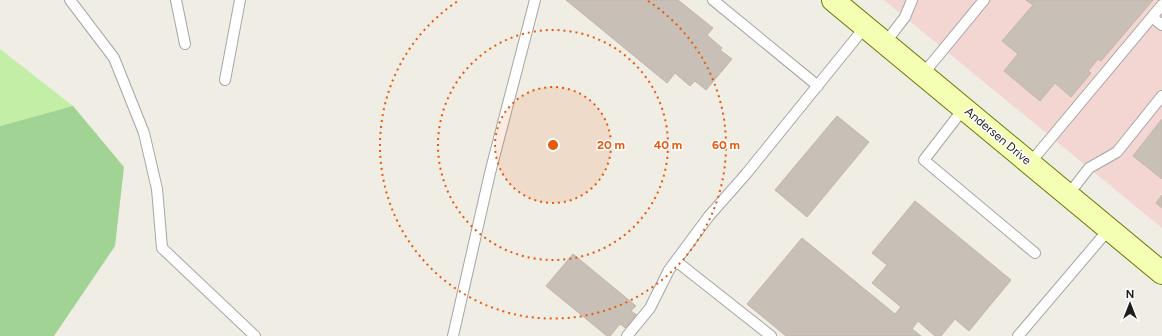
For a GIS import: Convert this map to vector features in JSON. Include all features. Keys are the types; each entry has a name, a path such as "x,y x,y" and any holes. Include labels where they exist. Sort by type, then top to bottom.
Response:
{"main road":[{"name":"Andersen Drive","path":"833,0 1162,273"}],"lane":[{"path":"70,0 114,58 144,133 157,189 162,248 256,336"},
{"path":"176,0 185,44"},
{"path":"180,18 184,0"},
{"path":"225,80 240,0"},
{"path":"453,336 490,173 535,0"},
{"path":"713,0 818,86"},
{"path":"886,43 905,17 912,0"},
{"path":"923,74 984,0"},
{"path":"1030,163 1162,5"},
{"path":"1152,17 1162,25"},
{"path":"627,336 650,308 676,260 709,216 818,86 865,27"},
{"path":"1068,195 1089,168 1117,152 1162,96"},
{"path":"964,108 924,160 1035,252"},
{"path":"1018,336 1109,229"},
{"path":"676,260 771,336"}],"shaded area":[{"path":"884,0 1162,0 1162,228"}],"green space":[{"path":"0,49 73,106 0,126"},
{"path":"73,106 124,167 115,246 54,336 0,336 0,126"}],"building":[{"path":"566,0 678,0 713,28 707,35 722,48 720,50 732,59 706,90 695,81 690,86 675,73 667,83"},
{"path":"1026,0 1153,0 1101,61 1098,59 1088,71 1091,73 1071,97 1055,83 1040,101 1004,71 1018,54 1002,41 1033,5"},
{"path":"837,116 869,142 807,217 775,190"},
{"path":"1162,119 1162,179 1133,156"},
{"path":"1162,195 1162,208 1156,203"},
{"path":"915,201 1011,280 969,331 955,319 941,336 935,336 918,321 912,329 921,336 786,336 747,304 802,238 895,314 901,307 872,283 887,265 872,253"},
{"path":"573,254 636,306 631,311 638,316 627,329 620,324 610,336 607,336 546,286"}]}
